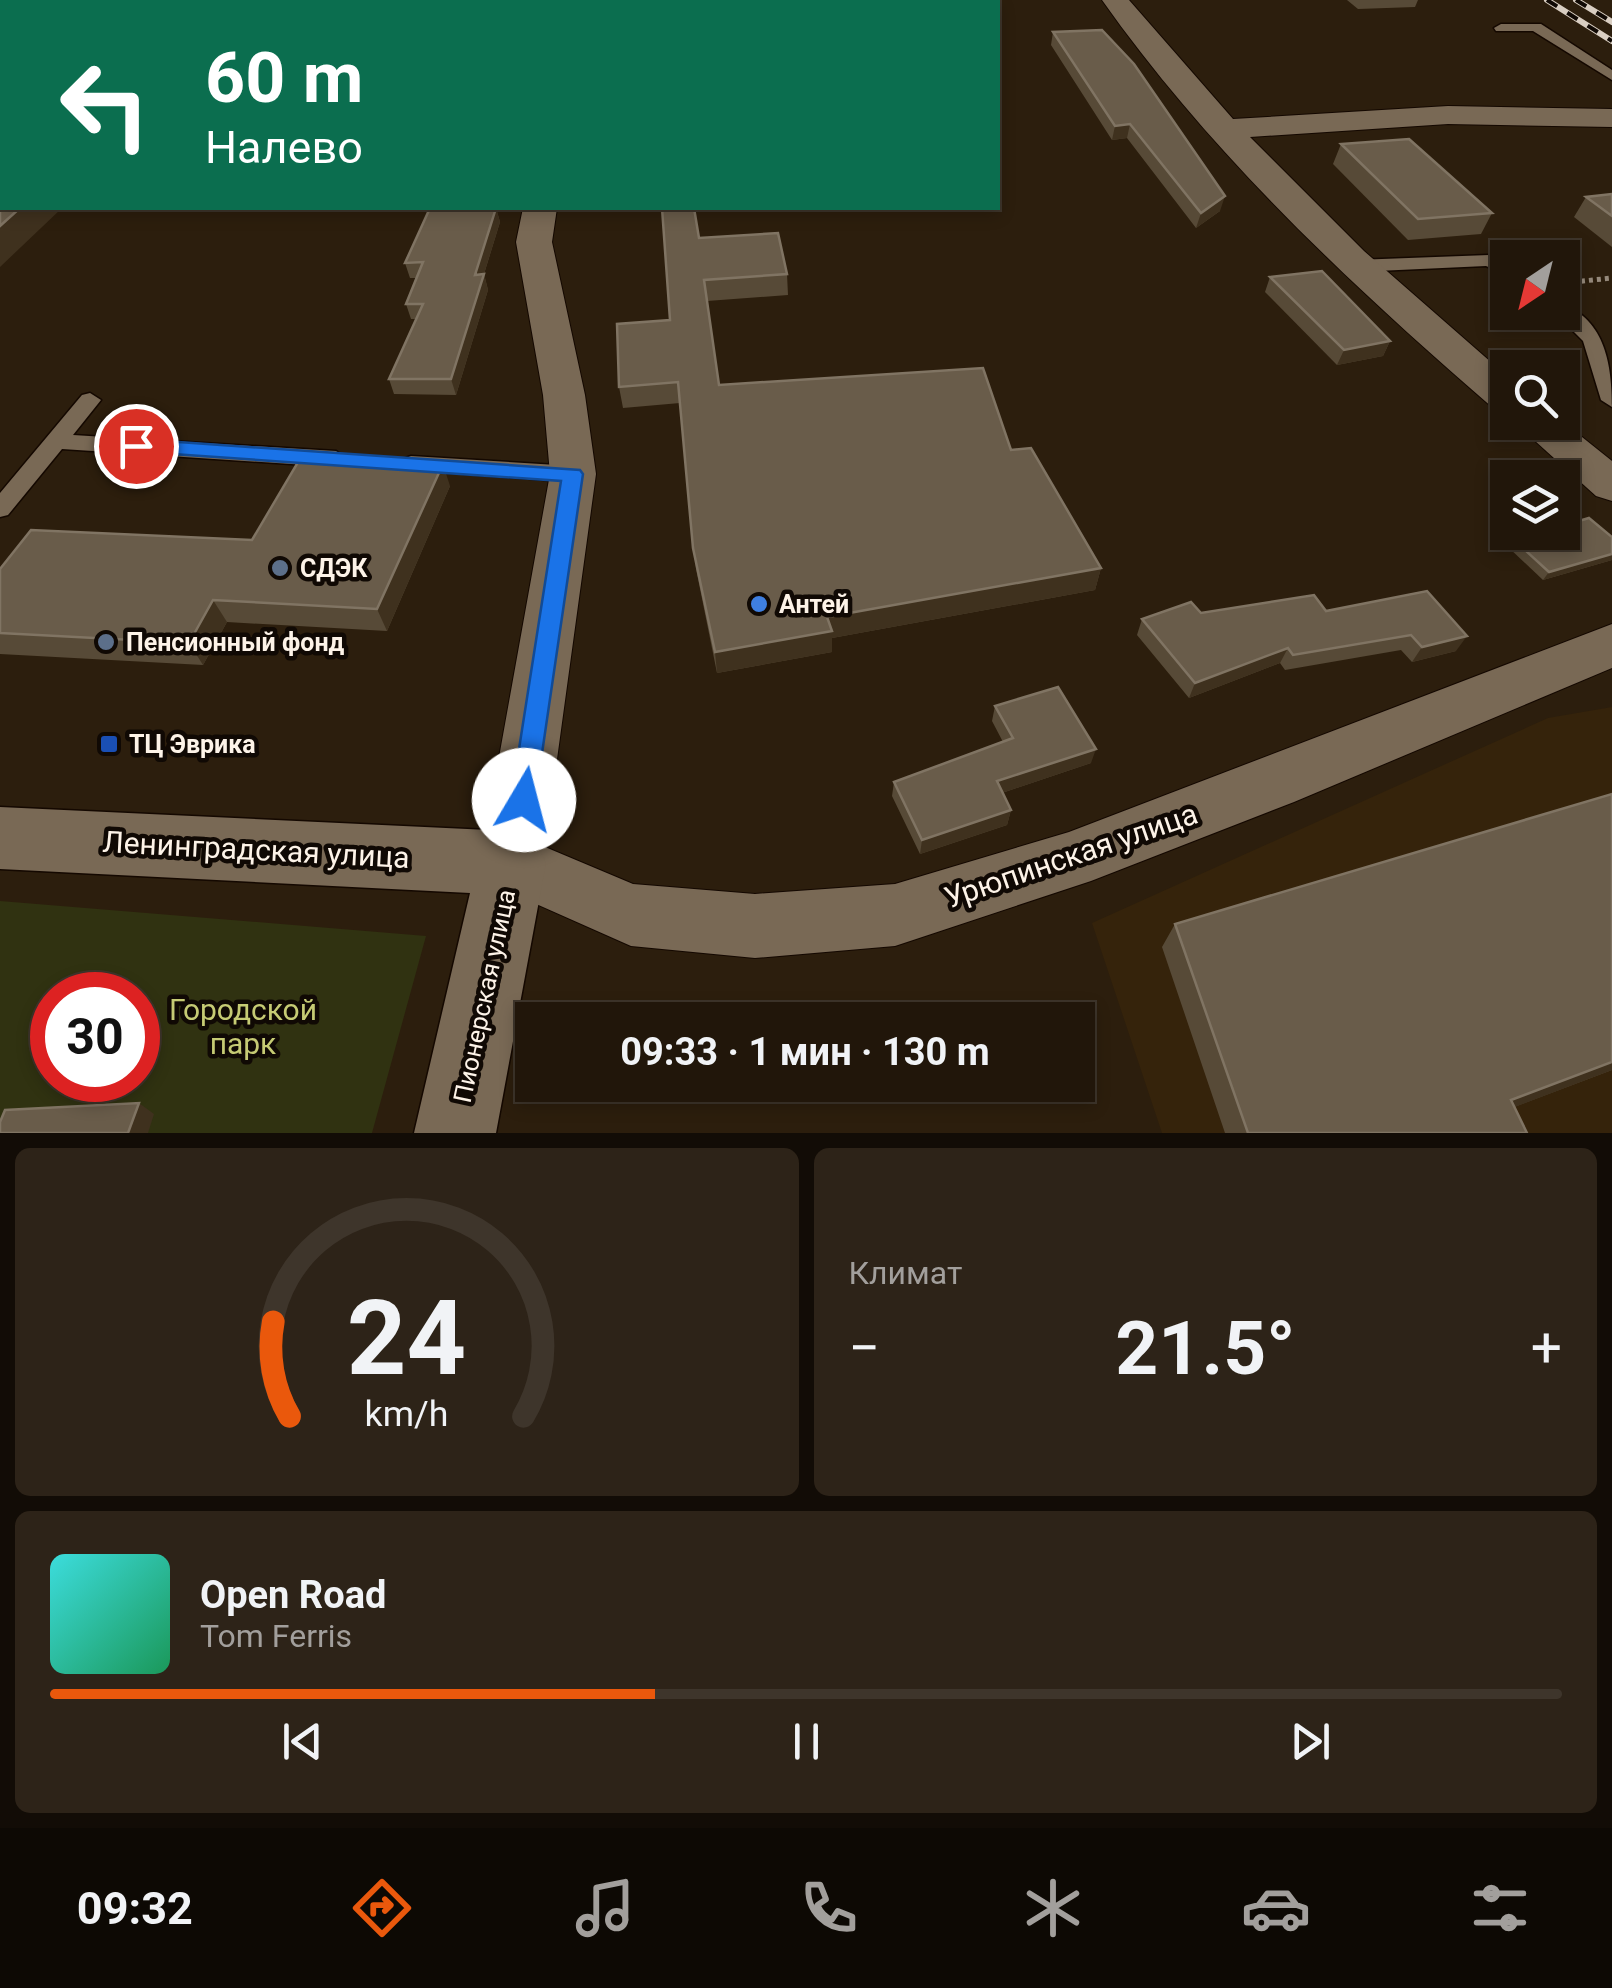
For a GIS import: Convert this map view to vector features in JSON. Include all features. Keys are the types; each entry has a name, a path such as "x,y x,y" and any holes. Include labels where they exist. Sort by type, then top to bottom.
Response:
{"street":[{"path":"1115,0 1222,129 1356,266 1490,383"},
{"path":"1222,129 1448,115 1612,118"},
{"name":"Пионерская улица","path":"455,1133 511,863 573,474 564,395 534,242 540,210"},
{"path":"1558,440 1612,485"},
{"name":"Урюпинская улица","path":"511,863 632,914 755,926 895,915 1069,860 1254,791 1612,645"},
{"name":"Ленинградская улица","path":"0,838 511,863"}],"lane":[{"path":"1501,28 1536,27 1612,76"},
{"path":"1356,266 1490,261"},
{"path":"1580,327 1592,339 1612,400"},
{"path":"0,509 90,400"},
{"path":"56,441 354,460"},
{"path":"394,463 573,474"}],"path":[{"path":"1580,281 1612,278"}],"shaded area":[{"path":"1612,707 1612,1133 1162,1133 1092,923 1548,718"}],"green space":[{"name":"Городской парк","path":"0,901 426,936 372,1133 0,1133"}],"building":[{"path":"1102,30 1134,64 1225,196 1201,213 1130,124 1115,126 1053,32"},
{"path":"1409,139 1492,213 1418,219 1341,144"},
{"path":"1612,194 1612,216 1586,197"},
{"path":"0,210 18,210 0,226"},
{"path":"429,210 495,210 475,275 484,274 451,379 389,379 423,304 406,304 423,262 405,263"},
{"path":"662,210 694,210 699,238 778,233 787,274 704,280 719,385 983,368 1011,450 1031,448 1101,568 827,617 832,631 715,652 693,548 678,382 619,387 617,324 670,320"},
{"path":"1322,271 1390,341 1344,350 1270,277"},
{"path":"301,457 443,464 377,609 213,600 189,643 0,633 0,569 31,530 252,540"},
{"path":"1589,518 1612,537 1612,554 1549,572 1525,550 1580,550 1580,521"},
{"path":"1427,591 1467,636 1422,647 1411,635 1293,655 1288,648 1195,683 1142,619 1191,602 1201,613 1314,595 1326,611"},
{"path":"1058,687 1096,749 997,781 1011,810 922,840 894,782 1013,738 995,706"},
{"path":"1612,794 1612,1062 1511,1100 1527,1133 1248,1133 1175,924"},
{"path":"139,1103 128,1133 0,1133 5,1110"}],"railway":[{"path":"1547,0 1612,41"},
{"path":"1576,0 1612,22"}],"place":[{"name":"СДЭК","path":"280,568"},
{"name":"Антей","path":"759,604"},
{"name":"Пенсионный фонд","path":"106,642"},
{"name":"ТЦ Эврика","path":"109,744"}],"route":[{"path":"136,446 573,474 524,800"}]}
